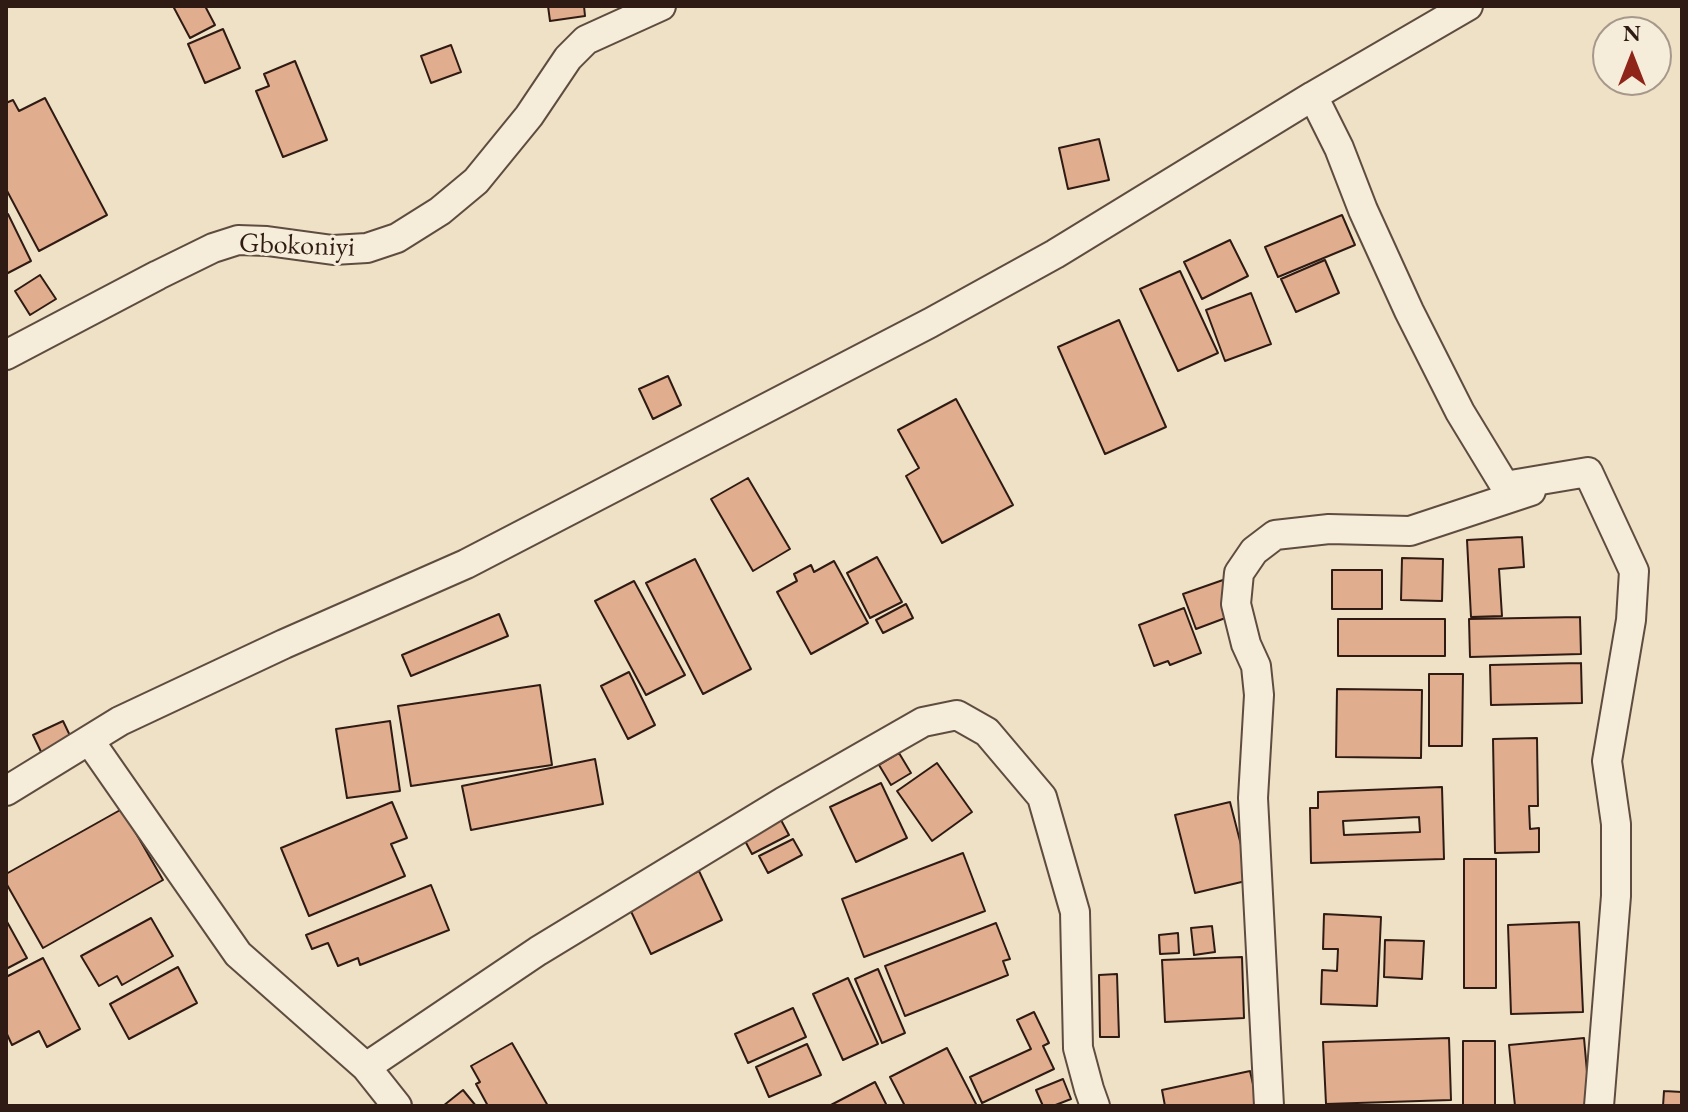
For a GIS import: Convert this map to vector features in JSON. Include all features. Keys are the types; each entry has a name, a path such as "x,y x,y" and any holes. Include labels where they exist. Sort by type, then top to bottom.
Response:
{"street":[{"name":"Gbokoniyi","path":"6,355 158,275 213,248 238,240 333,250 367,248 397,238 440,211 476,181 529,116 568,58 586,40 661,6"},
{"path":"6,791 120,721 466,564 930,323 1055,254 1313,96 1468,6"},
{"path":"1313,96 1339,148 1363,210 1409,311 1460,412 1505,486 1588,472"},
{"path":"1269,1106 1253,798 1259,695 1256,666 1246,644 1236,604 1239,573 1254,551 1275,535 1329,529 1410,531 1588,472"},
{"path":"1588,472 1634,571 1631,620 1607,761 1616,824 1616,896 1599,1106"},
{"path":"366,1067 538,951 783,802 923,722 957,715 987,732 1042,797 1075,912 1078,1048 1095,1106"},
{"path":"89,740 238,954 366,1067 397,1106"}],"building":[{"path":"173,6 205,6 215,25 190,38"},
{"path":"548,6 584,6 585,16 550,21"},
{"path":"223,29 240,68 205,83 188,44"},
{"path":"451,45 461,72 431,83 421,56"},
{"path":"295,61 327,140 283,157 256,91 269,86 264,74"},
{"path":"45,98 107,215 39,251 6,189 6,103 13,100 19,111"},
{"path":"1099,139 1109,180 1068,189 1059,148"},
{"path":"6,215 31,261 6,274"},
{"path":"1342,215 1355,245 1278,277 1265,247"},
{"path":"1230,240 1248,276 1202,299 1184,262"},
{"path":"1325,260 1339,293 1296,312 1281,279"},
{"path":"1180,271 1218,353 1178,371 1140,289"},
{"path":"40,275 56,299 30,315 15,291"},
{"path":"1251,293 1271,344 1225,361 1206,310"},
{"path":"1119,320 1166,427 1105,454 1058,347"},
{"path":"668,376 681,405 653,419 639,389"},
{"path":"956,399 1013,505 942,543 906,476 919,468 898,430"},
{"path":"748,478 790,549 753,571 711,499"},
{"path":"1522,537 1524,567 1499,569 1502,616 1471,617 1467,540"},
{"path":"877,557 902,602 870,618 847,573"},
{"path":"1402,558 1443,559 1442,601 1401,600"},
{"path":"695,559 751,669 703,694 646,583"},
{"path":"834,561 868,623 811,654 777,592 797,581 794,574 811,565 814,572"},
{"path":"1332,570 1382,570 1382,609 1332,609"},
{"path":"1223,580 1236,614 1196,629 1183,594"},
{"path":"634,581 685,675 646,695 595,601"},
{"path":"906,604 913,618 883,633 876,620"},
{"path":"1184,608 1201,653 1170,665 1168,661 1154,666 1139,625"},
{"path":"499,614 508,636 411,676 402,655"},
{"path":"1580,617 1581,654 1470,657 1469,619"},
{"path":"1338,619 1445,619 1445,656 1338,656"},
{"path":"1581,663 1582,703 1491,705 1490,665"},
{"path":"629,672 655,725 628,739 601,686"},
{"path":"1429,674 1463,674 1462,746 1429,746"},
{"path":"540,685 552,765 411,786 398,706"},
{"path":"1337,689 1422,690 1421,758 1336,757"},
{"path":"63,721 74,744 44,758 33,735"},
{"path":"390,721 400,791 347,798 336,729"},
{"path":"1537,738 1538,806 1529,806 1530,829 1539,828 1539,852 1495,853 1493,739"},
{"path":"899,753 911,773 891,785 879,765"},
{"path":"595,759 603,804 471,830 462,786"},
{"path":"937,763 972,812 932,841 897,791"},
{"path":"881,783 907,838 856,862 830,807"},
{"path":"1442,787 1444,859 1311,863 1310,808 1318,808 1318,792","holes":["1419,817 1420,832 1344,835 1343,821"]},
{"path":"392,802 407,838 391,844 405,876 309,916 281,848"},
{"path":"1230,802 1250,880 1195,893 1175,815"},
{"path":"122,809 163,880 43,948 6,883 6,874"},
{"path":"781,820 789,835 752,854 744,839"},
{"path":"793,839 802,855 768,873 759,856"},
{"path":"963,853 985,911 864,957 842,899"},
{"path":"1464,859 1496,859 1496,988 1464,988"},
{"path":"699,871 722,920 651,954 628,905"},
{"path":"431,885 449,930 360,965 358,958 338,966 328,943 312,949 306,935"},
{"path":"1324,914 1381,917 1377,1006 1321,1004 1322,970 1337,971 1338,949 1323,949"},
{"path":"151,918 173,956 122,985 117,976 99,986 81,956"},
{"path":"6,920 27,958 6,969"},
{"path":"1579,922 1583,1012 1511,1014 1508,925"},
{"path":"996,923 1010,959 1003,961 1008,975 905,1016 885,966"},
{"path":"1212,926 1215,952 1194,955 1191,928"},
{"path":"1178,933 1179,953 1160,954 1159,935"},
{"path":"1385,940 1424,941 1422,979 1384,977"},
{"path":"1242,957 1244,1018 1165,1022 1162,960"},
{"path":"43,958 80,1029 47,1047 39,1031 12,1045 6,1032 6,977"},
{"path":"178,967 197,1003 129,1039 110,1004"},
{"path":"878,969 905,1033 882,1043 855,979"},
{"path":"1117,974 1119,1037 1100,1037 1099,975"},
{"path":"848,978 878,1044 843,1060 813,994"},
{"path":"793,1008 806,1037 748,1063 735,1034"},
{"path":"1034,1012 1049,1043 1043,1046 1054,1069 982,1103 970,1077 1031,1049 1017,1020"},
{"path":"1449,1038 1451,1100 1326,1104 1323,1042"},
{"path":"1584,1038 1590,1106 1515,1106 1509,1045"},
{"path":"1463,1041 1495,1041 1495,1106 1463,1106"},
{"path":"512,1043 548,1106 488,1106 476,1084 480,1082 471,1066"},
{"path":"807,1044 821,1075 769,1097 756,1067"},
{"path":"947,1048 977,1106 905,1106 890,1077"},
{"path":"1250,1071 1258,1106 1165,1106 1162,1090"},
{"path":"1063,1079 1071,1099 1053,1106 1043,1106 1036,1090"},
{"path":"875,1082 887,1106 829,1106"},
{"path":"463,1090 476,1106 443,1106"},
{"path":"1664,1091 1682,1092 1682,1106 1663,1106"}]}
